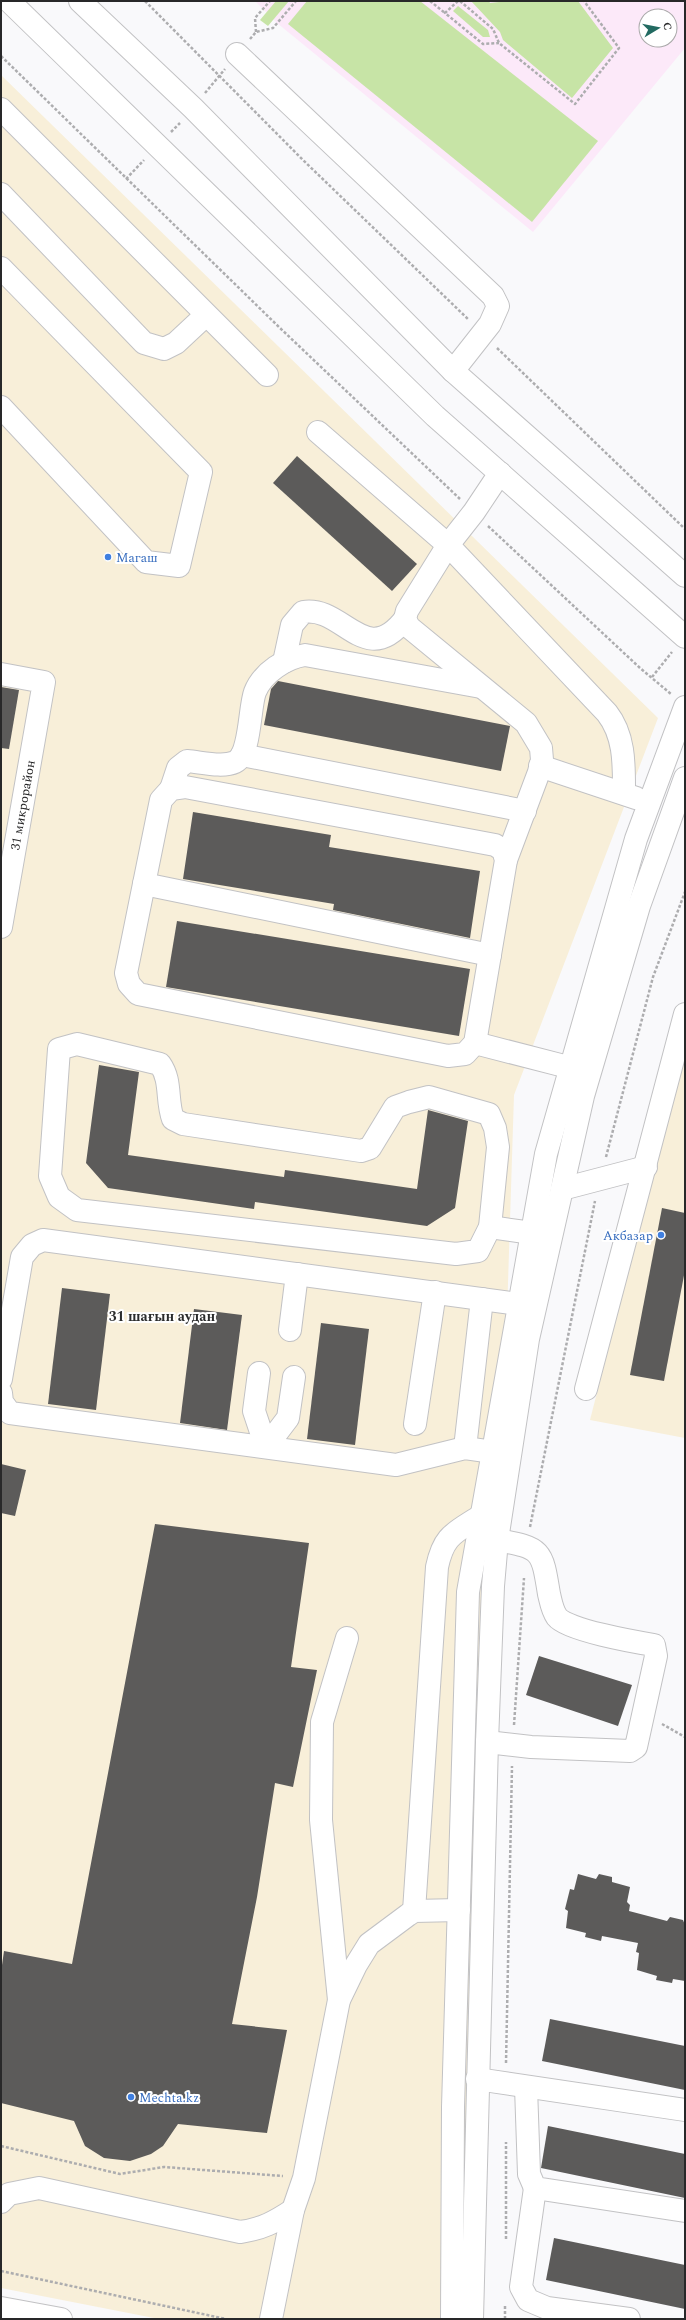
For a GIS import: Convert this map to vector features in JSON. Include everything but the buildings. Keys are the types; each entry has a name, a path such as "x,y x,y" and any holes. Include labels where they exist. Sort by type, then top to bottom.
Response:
{"street":[{"path":"9,1 435,416 685,637"},
{"path":"80,1 193,108 453,371 685,576"},
{"path":"237,54 493,296 498,306 490,324 453,371"},
{"path":"1,110 267,375"},
{"path":"1,194 144,343 164,349 176,343 206,315"},
{"path":"1,268 201,472 179,566 146,562 1,407"},
{"path":"318,432 448,545 614,722 622,750 624,794"},
{"path":"284,662 292,625 303,612 317,612 361,636 375,639 385,638 394,633 405,619 407,611 448,545 474,512 500,473"},
{"path":"405,619 409,627 526,723 541,748 540,766 525,811 506,860 475,1043 464,1054 448,1056 138,994 129,984 126,973 161,800 171,789 178,768 187,761 227,765 237,761 242,755 255,692 262,681 292,657 306,655 482,687"},
{"name":"31 микрорайон","path":"1,674 44,682 1,927"},
{"path":"452,2319 453,2107 468,1592 546,1154 572,1068 636,839 680,702"},
{"path":"242,755 525,811"},
{"path":"540,766 649,802"},
{"path":"472,2319 477,2079 487,1742 493,1586 498,1540 528,1339 583,1096 636,914 685,778"},
{"path":"171,789 185,787 495,845 503,850 506,860"},
{"path":"144,884 490,955"},
{"path":"586,1389 646,1167 685,1014"},
{"path":"475,1043 572,1068"},
{"path":"77,1044 160,1064 166,1072 169,1087 170,1110 173,1119 183,1124 361,1151 370,1148 395,1107 429,1096 489,1114 495,1128 498,1147 490,1227 478,1250 456,1254 77,1210 59,1198 50,1176 59,1049 77,1044"},
{"path":"562,1189 646,1167"},
{"path":"490,1227 532,1233"},
{"path":"1,1379 22,1257 32,1245 43,1240 520,1304"},
{"path":"290,1330 297,1274"},
{"path":"415,1424 435,1292"},
{"path":"464,1448 482,1299"},
{"path":"259,1374 254,1411 266,1447"},
{"path":"266,1447 288,1418 294,1377"},
{"path":"1,1393 2,1402 10,1412 396,1465 464,1448 493,1452"},
{"path":"414,1911 437,1567 442,1547 450,1537 482,1515"},
{"path":"487,1742 531,1747 630,1751 636,1747 656,1656 654,1645 572,1627 558,1618 552,1607 544,1563 536,1551 527,1545 498,1540"},
{"path":"339,2000 321,1820 322,1722 347,1638"},
{"path":"271,2319 293,2210 304,2178 339,2000 369,1944 414,1911 459,1910"},
{"path":"477,2079 685,2110"},
{"path":"526,2087 529,2174 535,2188 521,2287 528,2300 548,2308 629,2319"},
{"path":"1,2202 9,2194 39,2188 240,2232 260,2229 272,2224 293,2210"},
{"path":"535,2188 685,2211"},
{"path":"1,2308 61,2319"}],"path":[{"path":"145,1 303,160"},
{"path":"270,1 255,18 256,32 273,28 296,1"},
{"path":"430,1 483,44 499,43"},
{"path":"445,14 459,1 493,29 499,43 574,104 619,48 584,1"},
{"path":"1,56 280,328 474,512 680,702"},
{"path":"652,677 685,637"},
{"path":"642,1718 661,1723 685,1737"},
{"path":"1,2146 120,2174 164,2167 304,2178"},
{"path":"1,2271 226,2319"}],"shaded area":[{"path":"255,1 685,1 685,48 533,232 277,23"},
{"name":"31 шағын аудан","path":"1,75 658,718 514,1095 475,2319 159,2319 1,2288"},
{"name":"Акбазар","path":"685,1050 685,1438 590,1420"}],"green space":[{"path":"276,1 289,1 268,26 260,20"},
{"path":"307,1 420,1 598,141 532,222 288,24"},
{"path":"471,1 489,1 490,3 508,1 578,1 613,48 572,98 503,40 500,32"},
{"path":"458,6 488,30 490,37 483,37 453,11"}],"place":[{"name":"Магаш","path":"108,557"},
{"name":"Акбазар","path":"661,1235"},
{"name":"Mechta.kz","path":"131,2097"}],"district":[{"name":"31 шағын аудан","path":"162,1316"}]}
